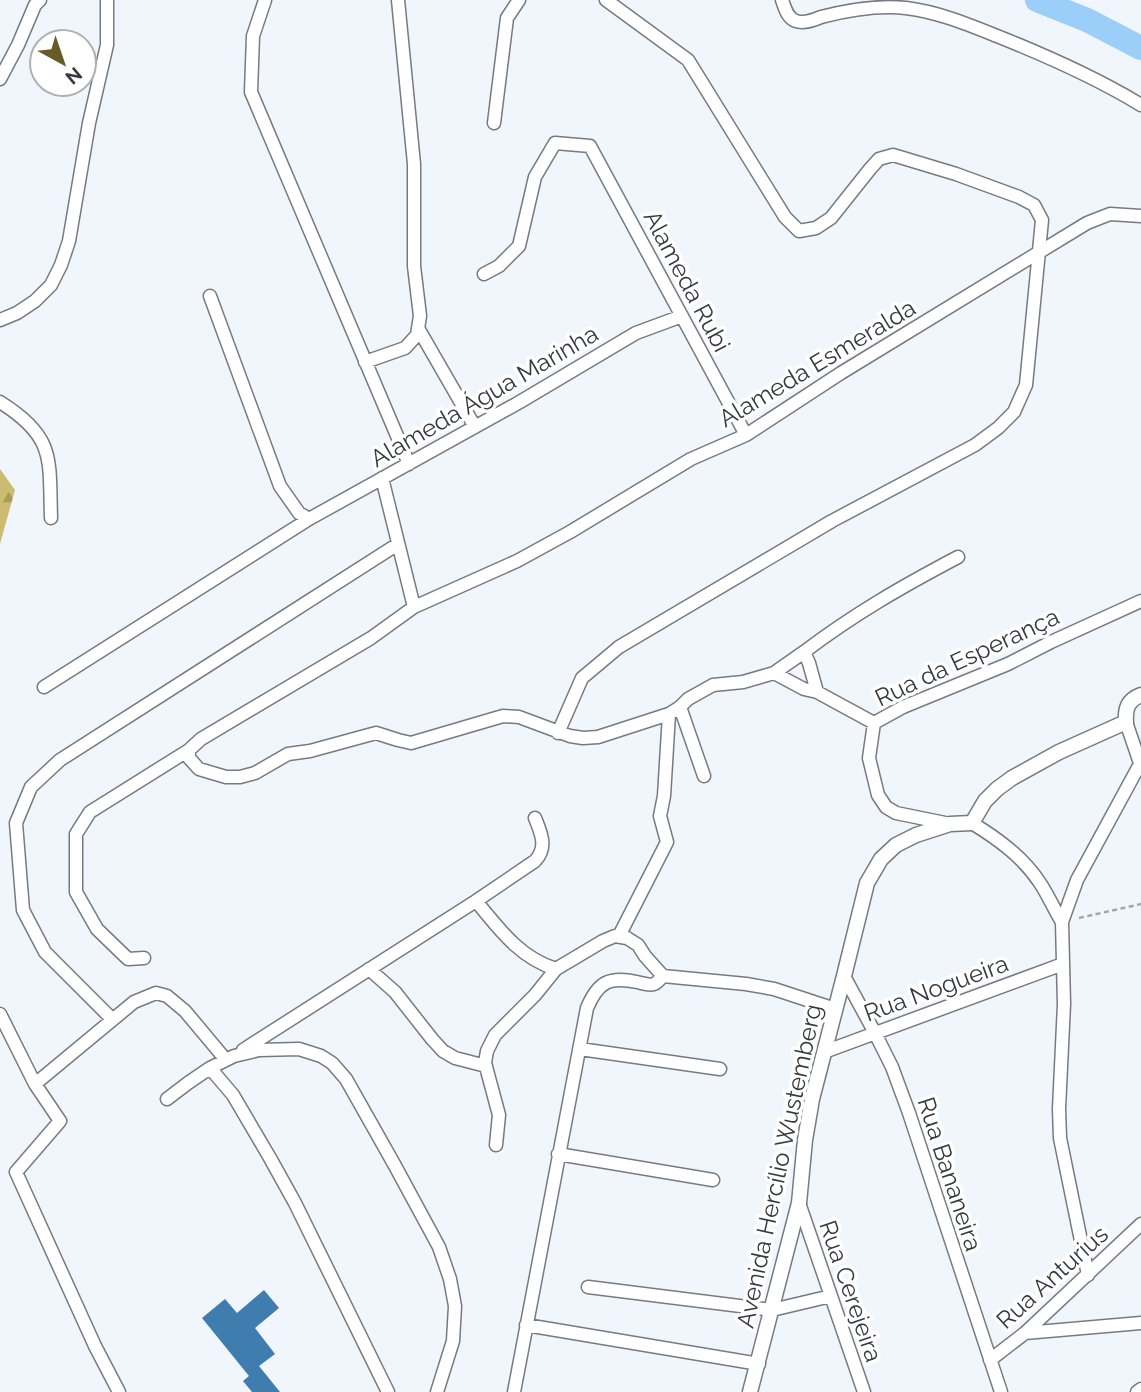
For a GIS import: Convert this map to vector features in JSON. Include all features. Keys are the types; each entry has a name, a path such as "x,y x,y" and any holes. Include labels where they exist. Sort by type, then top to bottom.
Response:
{"street":[{"path":"0,79 18,46 35,5 40,0"},
{"path":"0,320 35,301 51,285 61,265 69,241 89,123 107,45 107,0"},
{"path":"264,0 253,36 251,92 409,464"},
{"path":"365,362 405,348 417,335 420,316 414,266 414,164 398,0"},
{"path":"494,123 508,18 519,0"},
{"path":"558,733 582,678 619,648 832,521 975,445 998,428 1014,412 1023,395 1028,375 1040,253 1042,220 1034,205 956,174 893,155 879,159 831,218 816,228 799,231 785,217 688,60 606,0"},
{"path":"782,0 789,17 802,23 861,9 905,8 956,19 1074,68 1111,86 1141,106"},
{"name":"Alameda Rubi","path":"484,274 499,266 519,246 535,177 555,143 590,146 746,435"},
{"name":"Alameda Esmeralda","path":"144,958 128,959 112,944 97,929 76,892 76,834 90,812 189,750 201,738 370,638 414,607 517,561 691,459 746,435 841,373 1087,223 1110,214 1141,216"},
{"path":"210,296 280,485 299,513 309,519"},
{"name":"Alameda Água Marinha","path":"44,687 309,519 475,427 636,333 682,316"},
{"path":"418,328 475,427"},
{"path":"0,402 26,420 40,436 47,451 51,518"},
{"path":"382,478 414,607"},
{"path":"112,1019 46,952 23,910 16,822 31,787 60,760 398,544"},
{"path":"189,750 189,758 199,769 226,777 240,777 255,773 288,754 310,751 376,733 411,743 503,716 519,717 558,733 583,738 598,737 674,710 713,685 743,682 775,673 831,631 890,593 958,557"},
{"name":"Rua da Esperança","path":"950,824 896,813 886,807 878,795 869,758 874,723 903,707 1008,664 1141,601"},
{"path":"804,652 810,663 817,692"},
{"path":"775,673 874,723"},
{"path":"1088,1275 1060,1138 1059,1109 1064,1038 1062,922 1077,880 1141,765 1126,722 1127,706 1131,700 1141,695"},
{"path":"674,710 704,776"},
{"path":"619,936 667,842 660,816 674,710"},
{"path":"1062,922 1039,882 1012,851 972,823 985,801 1012,778 1059,751 1126,722"},
{"path":"167,1099 210,1068 230,1058 535,861 541,855 543,845 535,818"},
{"name":"Avenida Hercílio Wustemberg","path":"750,1392 799,1203 812,1099 867,883 881,859 896,845 950,824 972,823"},
{"path":"476,901 510,941 524,953 556,969"},
{"path":"496,1145 499,1115 486,1066 488,1051 495,1035 536,995 556,969 615,936 627,938 638,945 663,976 774,989 835,1009"},
{"name":"Rua Nogueira","path":"824,1052 1063,964"},
{"path":"369,969 395,992 443,1051 455,1058 486,1066"},
{"path":"514,1392 587,1008 598,988 608,981 621,979 650,985 656,984 663,976"},
{"name":"Rua Bananeira","path":"845,976 892,1068 909,1113 1001,1392"},
{"path":"35,1084 134,1002 156,993 167,996 185,1011 230,1058"},
{"path":"0,1014 35,1084 60,1121 16,1172 95,1346 119,1392"},
{"path":"230,1058 259,1050 299,1049 321,1056 332,1063 346,1079 439,1247 450,1279 455,1306 453,1341 437,1392"},
{"path":"580,1049 720,1069"},
{"path":"210,1068 233,1094 283,1180 388,1392"},
{"path":"558,1154 713,1180"},
{"name":"Rua Cerejeira","path":"799,1203 864,1392"},
{"name":"Rua Anturius","path":"990,1360 1025,1333 1141,1224"},
{"path":"588,1287 772,1310 831,1296"},
{"path":"1025,1333 1141,1324"},
{"path":"526,1325 759,1364"}],"path":[{"path":"1062,922 1141,904"}],"green space":[{"path":"0,469 15,490 0,544"}],"building":[{"path":"264,1290 279,1308 255,1328 275,1354 259,1366 280,1392 252,1392 243,1381 249,1376 202,1318 225,1299 237,1313"}],"waterway":[{"path":"1037,0 1087,20 1141,48"}]}
